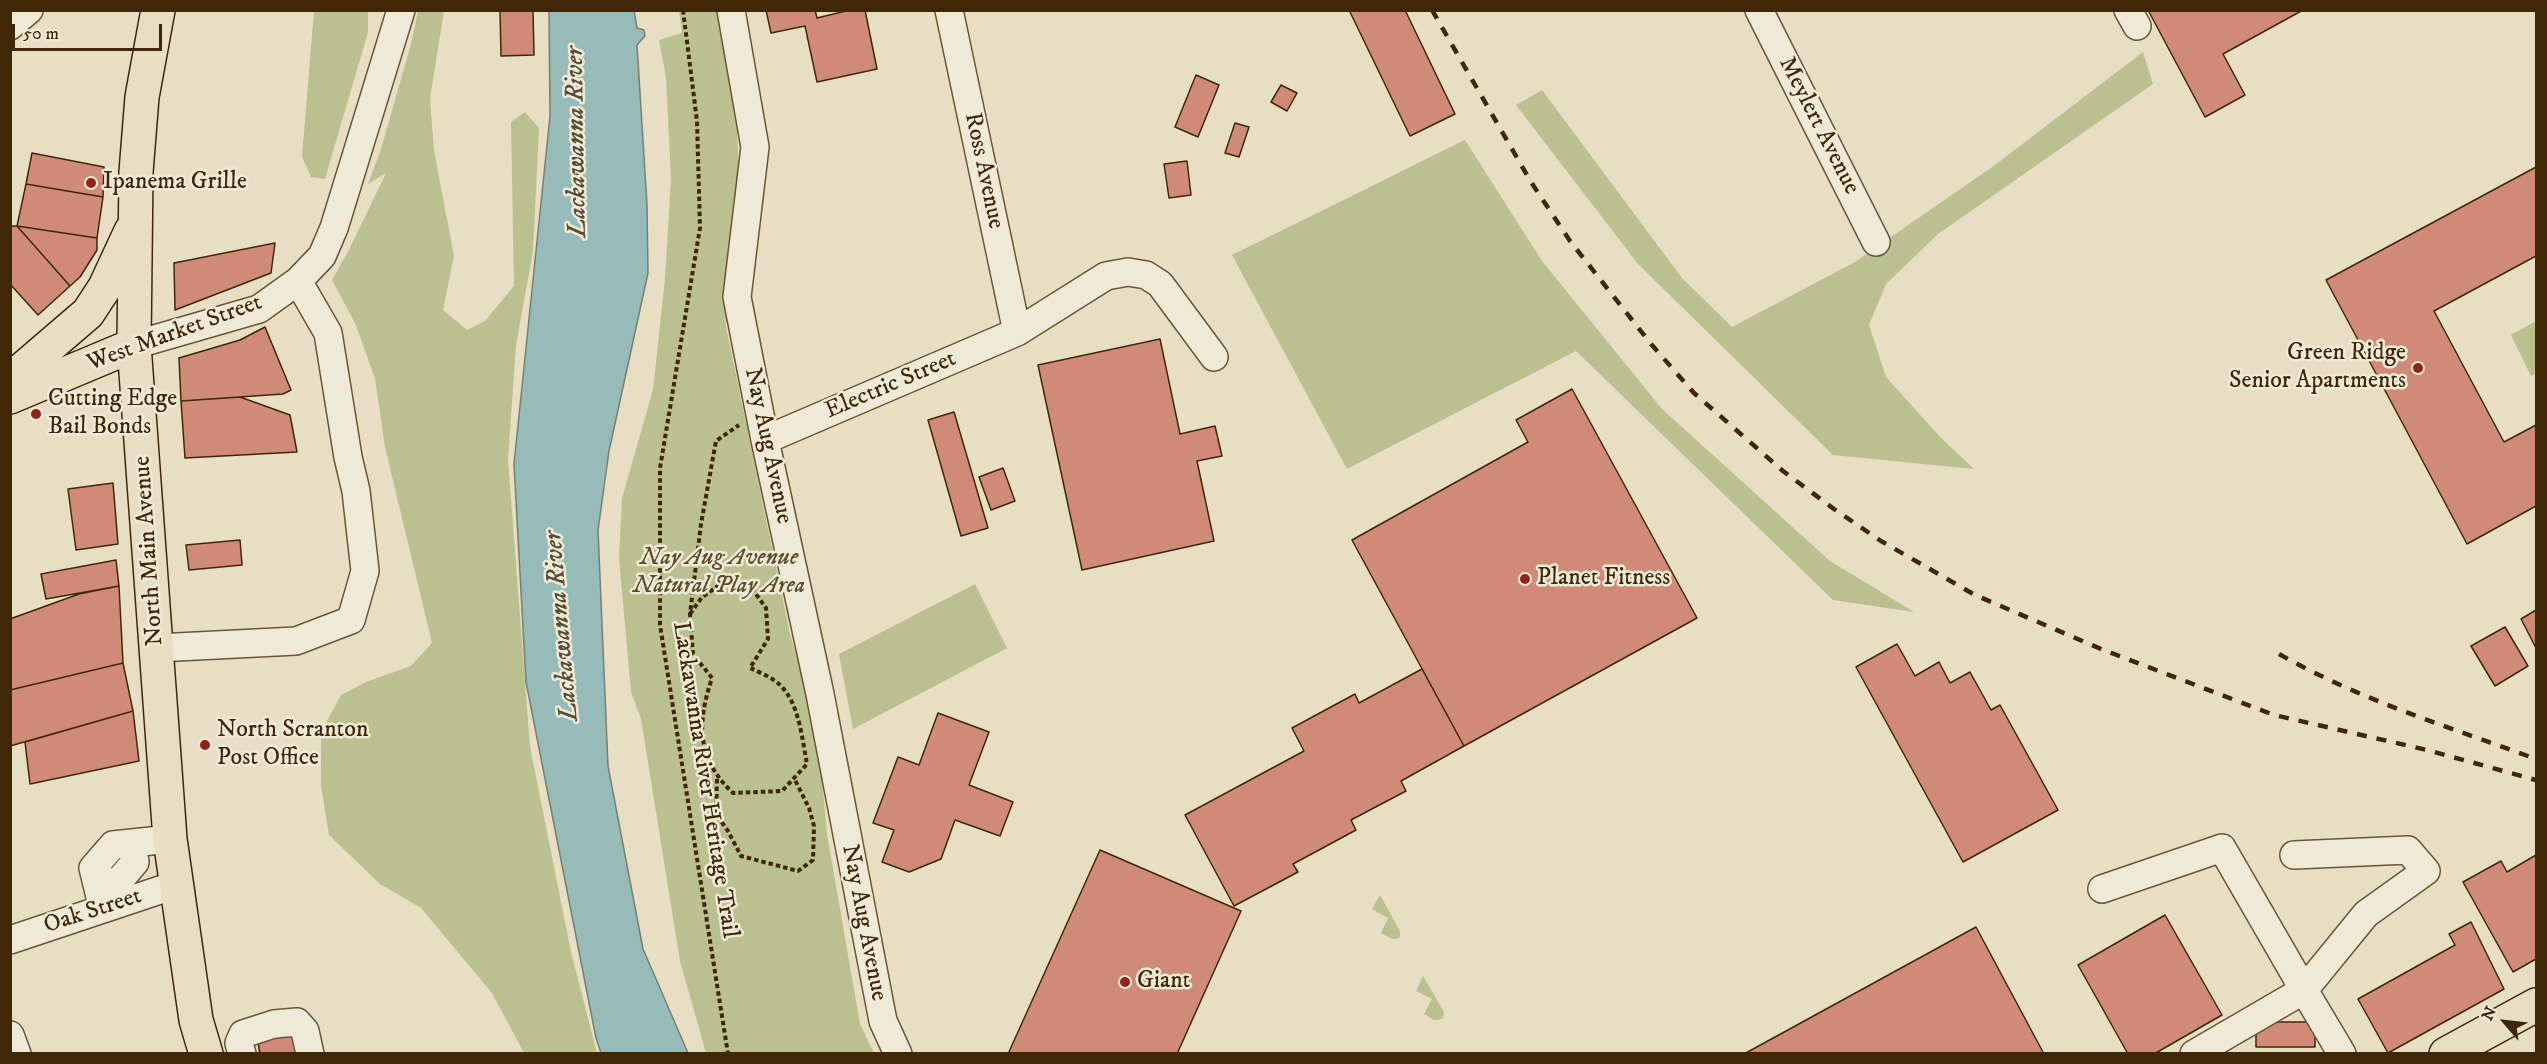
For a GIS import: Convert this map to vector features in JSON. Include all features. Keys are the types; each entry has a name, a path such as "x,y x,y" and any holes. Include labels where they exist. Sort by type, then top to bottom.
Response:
{"main road":[{"name":"North Main Avenue","path":"158,10 142,97 136,172 134,345 158,648 170,838 196,1020 206,1053"},
{"path":"10,380 88,313 105,286 136,221"},
{"name":"West Market Street","path":"10,397 134,345"},
{"path":"2446,1053 2536,1005"}],"street":[{"name":"West Market Street","path":"134,345 259,309 298,281 322,256 334,228 401,10"},
{"name":"Nay Aug Avenue","path":"731,10 755,147 737,297 765,440 820,694 883,1021 898,1053"},
{"name":"Ross Avenue","path":"949,10 1017,332"},
{"name":"Meylert Avenue","path":"1759,10 1876,242"},
{"name":"Electric Street","path":"765,440 1017,332 1106,276 1128,272 1146,275 1160,284 1214,357"},
{"path":"158,648 296,641 351,620 365,571 356,492 348,457 328,333 298,281"},
{"path":"100,897 93,868 113,845 170,838"},
{"path":"2102,889 2222,849 2304,990 2336,1051"},
{"path":"2194,1053 2223,1046 2304,990 2366,914 2426,872 2408,850 2294,855"},
{"name":"Oak Street","path":"10,940 100,897 175,885"},
{"path":"241,1048 243,1034 274,1024 297,1022 305,1031 310,1053"},
{"path":"10,1035 17,1053"}],"path":[{"name":"Lackawanna River Heritage Trail","path":"683,10 697,121 700,228 660,468 660,625 728,1053"},
{"path":"690,614 702,597 718,586 739,583 753,590 766,608 768,639 750,668 780,684 792,704 800,725 807,764 782,791 733,793 717,778 704,751 703,706 712,678 693,654 690,614 701,524 716,441 745,422"},
{"path":"717,778 716,814 741,856 798,871 813,860 814,826 809,808 794,778"}],"green space":[{"path":"314,11 368,11 368,32 325,179 311,177 302,157"},
{"path":"418,11 444,11 430,98 434,151 454,256 443,310 467,330 485,321 514,286 511,122 525,112 539,128 533,251 516,345 508,460 530,747 571,952 597,1053 524,1053 492,993 421,908 380,884 329,835 321,786 321,732 341,695 366,682 411,666 432,643 385,447 375,379 356,325 332,280 386,173 368,184 381,149"},
{"name":"Nay Aug Avenue Natural Play Area","path":"679,11 718,11 725,48 738,142 736,203 726,327 790,634 820,755 827,834 860,1024 874,1053 706,1053 680,961 641,719 631,692 619,557 622,498 653,390 665,279 671,179 666,77 659,40 682,33"},
{"path":"2143,52 2153,84 1938,234 1886,284 1869,325 1886,377 1941,438 1974,469 1833,455 1638,264 1516,105 1542,90 1682,278 1732,327 1855,262 1995,165"},
{"path":"1465,140 1542,261 1662,409 1830,561 1914,612 1833,600 1576,351 1347,469 1232,255"},
{"path":"2536,321 2536,373 2531,376 2511,335"},
{"path":"975,584 1007,648 853,729 839,654"},
{"path":"1380,895 1400,931 1400,937 1390,938 1381,933 1388,918 1372,909"},
{"path":"1423,976 1444,1012 1443,1018 1438,1020 1424,1014 1432,999 1416,991"}],"water":[{"name":"Lackawanna River","path":"549,11 634,11 637,28 644,30 645,36 637,45 647,205 648,273 609,451 598,530 608,766 643,949 688,1053 601,1053 596,1038 526,682 514,464 550,116"}],"building":[{"path":"500,10 533,10 534,55 501,56"},
{"path":"766,10 815,10 817,18 850,10 865,10 877,69 817,82 805,26 771,33"},
{"path":"1349,10 1405,10 1455,114 1410,136"},
{"path":"2148,10 2303,10 2223,54 2245,95 2205,117"},
{"path":"1196,75 1219,85 1198,137 1175,127"},
{"path":"1281,85 1297,93 1287,111 1271,102"},
{"path":"1235,123 1249,127 1239,157 1225,153"},
{"path":"32,153 104,167 103,197 26,184"},
{"path":"1187,161 1191,195 1169,198 1164,164"},
{"name":"Green Ridge Senior Apartments","path":"2536,167 2536,256 2434,311 2504,442 2536,425 2536,506 2467,544 2326,280"},
{"path":"26,184 103,197 97,238 17,226"},
{"path":"10,226 17,226 70,286 38,315 10,284"},
{"path":"17,226 97,238 97,250 80,277 70,286"},
{"path":"275,243 271,273 175,310 174,263"},
{"path":"265,327 291,390 283,394 181,401 179,358 240,340"},
{"path":"1160,339 1180,434 1215,426 1222,456 1197,461 1214,541 1082,570 1038,365"},
{"name":"Planet Fitness","path":"1572,389 1697,618 1464,746 1352,540 1528,442 1516,420"},
{"path":"240,397 290,415 297,452 185,458 181,401"},
{"path":"954,412 988,528 961,536 928,420"},
{"path":"1003,468 1015,501 991,510 979,477"},
{"path":"113,483 118,544 76,550 68,489"},
{"path":"240,540 242,565 189,570 186,545"},
{"path":"116,560 119,586 46,599 41,574"},
{"path":"119,586 123,663 10,690 10,619 79,594"},
{"path":"2536,610 2536,648 2521,619"},
{"path":"2505,627 2528,666 2495,686 2471,646"},
{"path":"1897,644 1915,676 1939,662 1950,683 1970,672 1991,710 2000,705 2058,810 1963,862 1856,667"},
{"path":"123,663 133,711 10,746 10,690"},
{"path":"1422,669 1464,746 1401,781 1406,791 1351,820 1356,830 1293,864 1298,872 1234,906 1185,815 1304,751 1292,728 1355,694 1359,703"},
{"path":"133,711 139,761 30,784 25,742"},
{"path":"938,713 989,732 969,785 1013,802 1000,836 955,820 941,859 909,872 882,862 894,830 873,823 898,757 919,765"},
{"name":"Giant","path":"1100,850 1241,911 1177,1054 1008,1054"},
{"path":"2536,855 2536,959 2513,972 2463,882 2501,861 2507,872"},
{"path":"2165,915 2222,1015 2154,1054 2128,1054 2078,965"},
{"path":"2471,922 2504,989 2388,1053 2358,999 2455,945 2449,934"},
{"path":"1976,927 2044,1054 1744,1054"},
{"path":"2256,1022 2315,1022 2315,1047 2256,1047"},
{"path":"295,1028 301,1054 260,1054 257,1037"}],"railway":[{"path":"1432,10 1531,182 1570,241 1651,344 1694,393 1783,471 1834,509 1881,541 1975,595 2101,649 2274,715 2427,750 2536,780"},
{"path":"2279,654 2373,699 2536,759"}],"place":[{"name":"Ipanema Grille","path":"91,183"},
{"name":"Green Ridge Senior Apartments","path":"2418,368"},
{"name":"Cutting Edge Bail Bonds","path":"36,414"},
{"name":"Planet Fitness","path":"1525,579"},
{"name":"North Scranton Post Office","path":"205,745"},
{"name":"Giant","path":"1125,982"}]}
